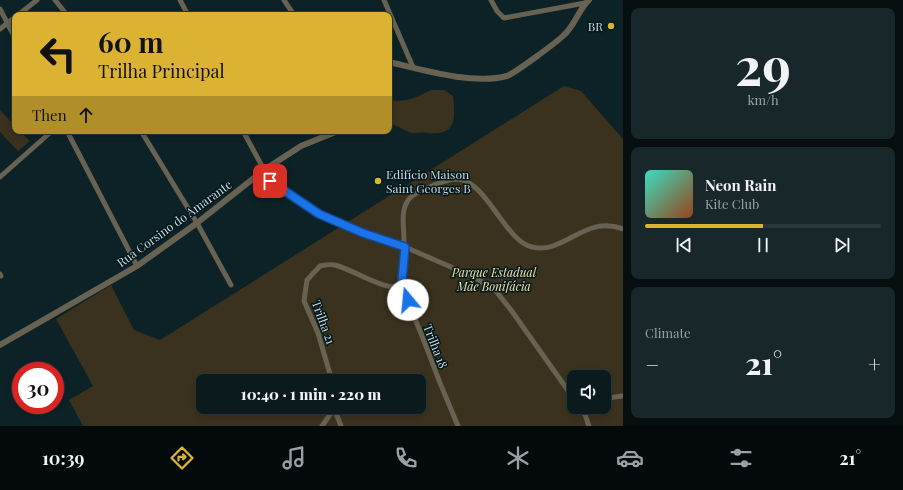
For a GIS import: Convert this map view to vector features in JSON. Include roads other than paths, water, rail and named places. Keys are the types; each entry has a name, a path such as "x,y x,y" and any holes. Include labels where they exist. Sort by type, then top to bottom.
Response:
{"street":[{"path":"22,12 37,0"},
{"path":"55,0 64,12"},
{"path":"180,0 186,12"},
{"path":"284,0 292,12"},
{"path":"384,0 389,12"},
{"path":"491,0 497,11 504,18 587,2"},
{"path":"392,63 467,79 487,79 508,76 565,35 587,2"},
{"path":"0,9 12,33"},
{"path":"392,18 413,67"},
{"path":"0,29 12,20"},
{"path":"0,177 49,134"},
{"path":"69,134 137,266"},
{"path":"143,134 197,223 231,285"},
{"path":"245,134 266,176 273,183 312,210 363,233 405,247 474,277 495,290 567,389"},
{"name":"Rua Corsino do Amarante","path":"0,345 137,266 197,223 264,170 301,146 331,134"},
{"name":"Trilha 18","path":"458,426 413,313 402,281 405,247 404,207 409,199 414,194 447,180 458,179 472,184 486,199 517,239 532,248 555,245 590,228 609,225 623,229"},
{"name":"Trilha 21","path":"330,374 318,333 304,300 307,280 320,266 334,264 386,285 400,287 404,286"},
{"path":"611,398 623,396"},
{"path":"322,426 330,414"},
{"path":"336,414 340,426"},
{"path":"585,415 589,426"},
{"path":"585,415 593,426"}],"place":[{"name":"BR","path":"611,26"},
{"name":"Edifício Maison Saint Georges B","path":"378,181"}],"park label":[{"name":"Parque Estadual Mãe Bonifácia","path":"494,279"}]}
